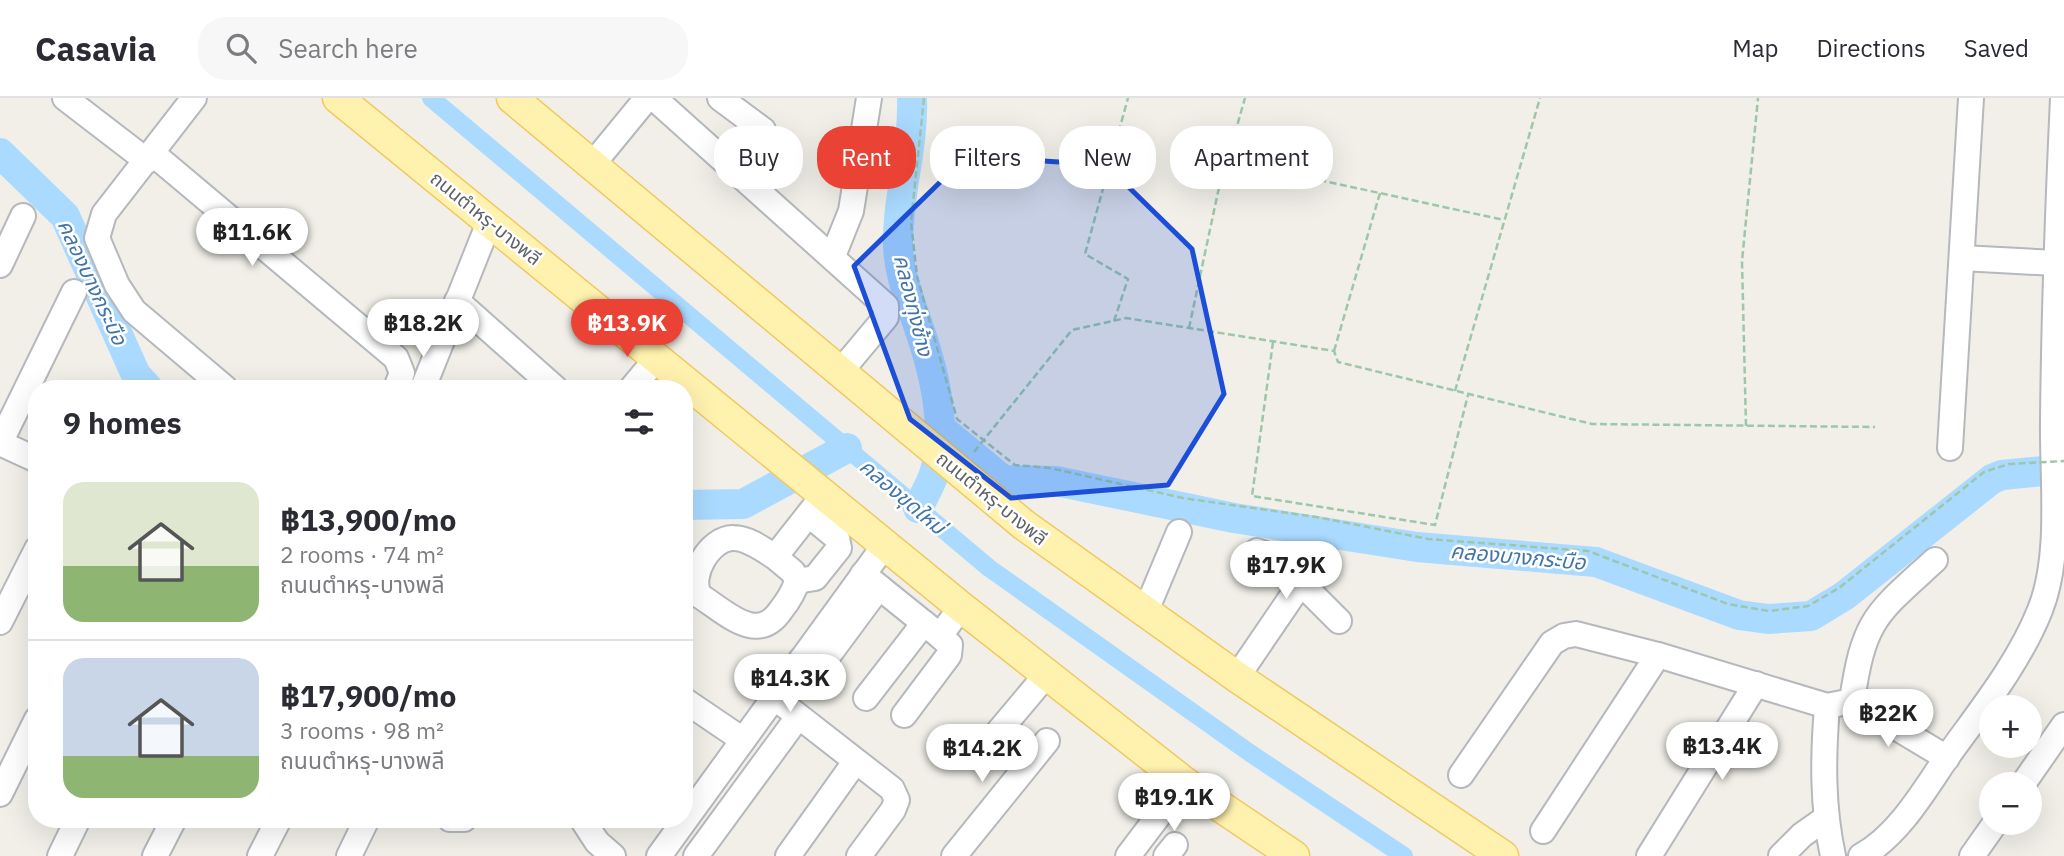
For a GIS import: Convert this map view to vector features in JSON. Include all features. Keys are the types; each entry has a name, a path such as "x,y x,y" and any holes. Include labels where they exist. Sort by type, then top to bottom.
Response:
{"main road":[{"name":"ถนนตำหรุ-บางพลี","path":"338,98 684,380"},
{"name":"ถนนตำหรุ-บางพลี","path":"517,100 958,471 1080,568 1503,856"},
{"name":"ถนนตำหรุ-บางพลี","path":"693,388 750,435 818,502 884,546 1184,782 1294,856"}],"street":[{"path":"65,98 149,157 396,358 401,364 399,380"},
{"path":"592,164 647,98"},
{"path":"654,98 880,297 887,312 840,372"},
{"path":"720,98 758,126"},
{"path":"833,256 853,201 869,98"},
{"path":"1950,448 1971,98"},
{"path":"1861,856 1871,851 1910,810 2026,639 2041,608 2058,556 2052,506 2055,263 2060,228 2063,98"},
{"path":"198,100 104,214 97,238 117,285 134,311 216,380"},
{"path":"0,265 23,216"},
{"path":"426,380 489,220"},
{"path":"1962,258 2055,263"},
{"path":"31,380 74,292"},
{"path":"457,301 546,380"},
{"path":"639,380 657,358"},
{"path":"28,386 0,443 28,456"},
{"path":"775,557 818,502 839,548 815,578 797,580"},
{"path":"1145,613 1180,532"},
{"path":"742,539 775,557 793,572 797,580 772,623 760,628 729,614 696,590 694,583 697,571 716,544 724,540 742,539"},
{"path":"693,807 801,660 871,581 884,546"},
{"path":"1237,677 1301,583 1303,576 1300,567 1257,551"},
{"path":"1852,701 1859,656 1870,624 1881,609 1935,560"},
{"path":"0,622 28,567"},
{"path":"871,581 950,645 949,655 904,715"},
{"path":"1301,583 1339,621"},
{"path":"866,698 932,629 961,607"},
{"path":"1461,775 1552,643 1564,636 1576,634 1658,655 1827,706 1852,701 1947,758"},
{"path":"1543,831 1658,655"},
{"path":"994,737 1047,674"},
{"path":"1649,856 1756,684"},
{"path":"774,697 892,789 897,800 893,810 859,856"},
{"path":"1827,706 1822,766 1826,818 1833,856"},
{"path":"693,707 743,740"},
{"path":"696,856 798,717"},
{"path":"2031,772 2064,725"},
{"path":"0,794 28,737"},
{"path":"954,856 1047,741"},
{"path":"788,856 855,762"},
{"path":"1128,856 1184,782"},
{"path":"1782,856 1802,835 1826,818"},
{"path":"60,856 74,828"},
{"path":"155,856 169,828"},
{"path":"260,856 274,828"},
{"path":"349,856 363,828"},
{"path":"588,828 597,842 613,856"},
{"path":"659,856 678,828"},
{"path":"1972,856 1987,835"}],"path":[{"path":"924,98 911,222 917,276 957,419 1015,465 1050,468 1183,498 1322,518 1428,538 1588,551 1728,604 1769,611 1808,606 1839,587 1984,472 2009,464 2064,461"},
{"path":"1114,321 1128,279 1085,254 1128,98"},
{"path":"1236,126 1244,98"},
{"path":"1455,391 1540,98"},
{"path":"1746,426 1742,261 1758,98"},
{"path":"1333,183 1505,220"},
{"path":"1189,328 1220,189"},
{"path":"1380,193 1334,351 1338,362 1592,424 1875,427"},
{"path":"958,471 1072,330 1126,318 1334,351"},
{"path":"1273,342 1252,496 1435,524 1468,395"}],"highlighted area":[{"path":"967,156 1106,165 1192,249 1224,394 1168,485 1011,498 910,419 854,266"}],"waterway":[{"name":"คลองขุดใหม่","path":"431,98 989,568 1250,753 1404,856"},
{"name":"คลองทุ่งช้าง","path":"912,98 911,135 900,209 898,246 905,288 925,345 934,381 940,438 934,474 918,508"},
{"name":"คลองบางกระบือ","path":"0,153 65,216 141,380"},
{"name":"คลองบางกระบือ","path":"939,427 1003,480 1056,481 1234,518 1417,547 1596,562 1739,615 1768,619 1811,616 1844,596 1992,479 2002,475 2064,469"},
{"name":"คลองบางกระบือ","path":"693,505 743,504 847,448"}]}
